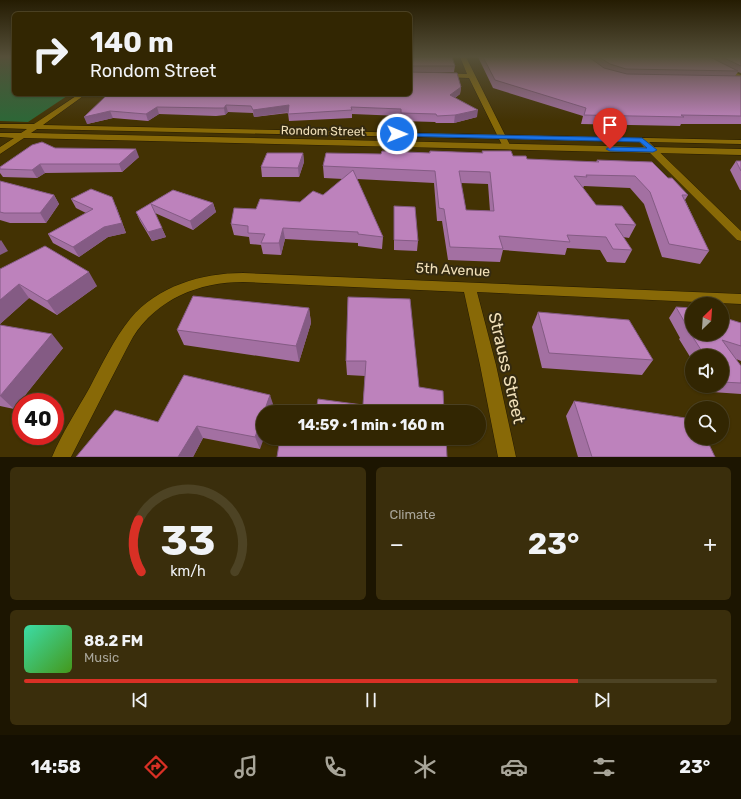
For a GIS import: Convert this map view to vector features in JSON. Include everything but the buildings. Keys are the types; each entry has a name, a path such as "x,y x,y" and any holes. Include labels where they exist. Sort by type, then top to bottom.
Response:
{"street":[{"path":"472,78 507,147"},
{"path":"733,81 741,81"},
{"path":"0,151 80,96"},
{"name":"Rondom Street","path":"0,126 741,142"},
{"name":"Rondom Street","path":"0,135 741,152"},
{"path":"642,140 741,237"},
{"name":"5th Avenue","path":"61,457 128,331 152,304 166,296 202,282 228,278 307,279 741,299"},
{"name":"Strauss Street","path":"469,287 488,366 507,457"}],"green space":[{"path":"0,78 12,78 12,96 67,96 28,122 0,121"}],"route":[{"path":"397,134 642,140 653,150 610,149"}]}
